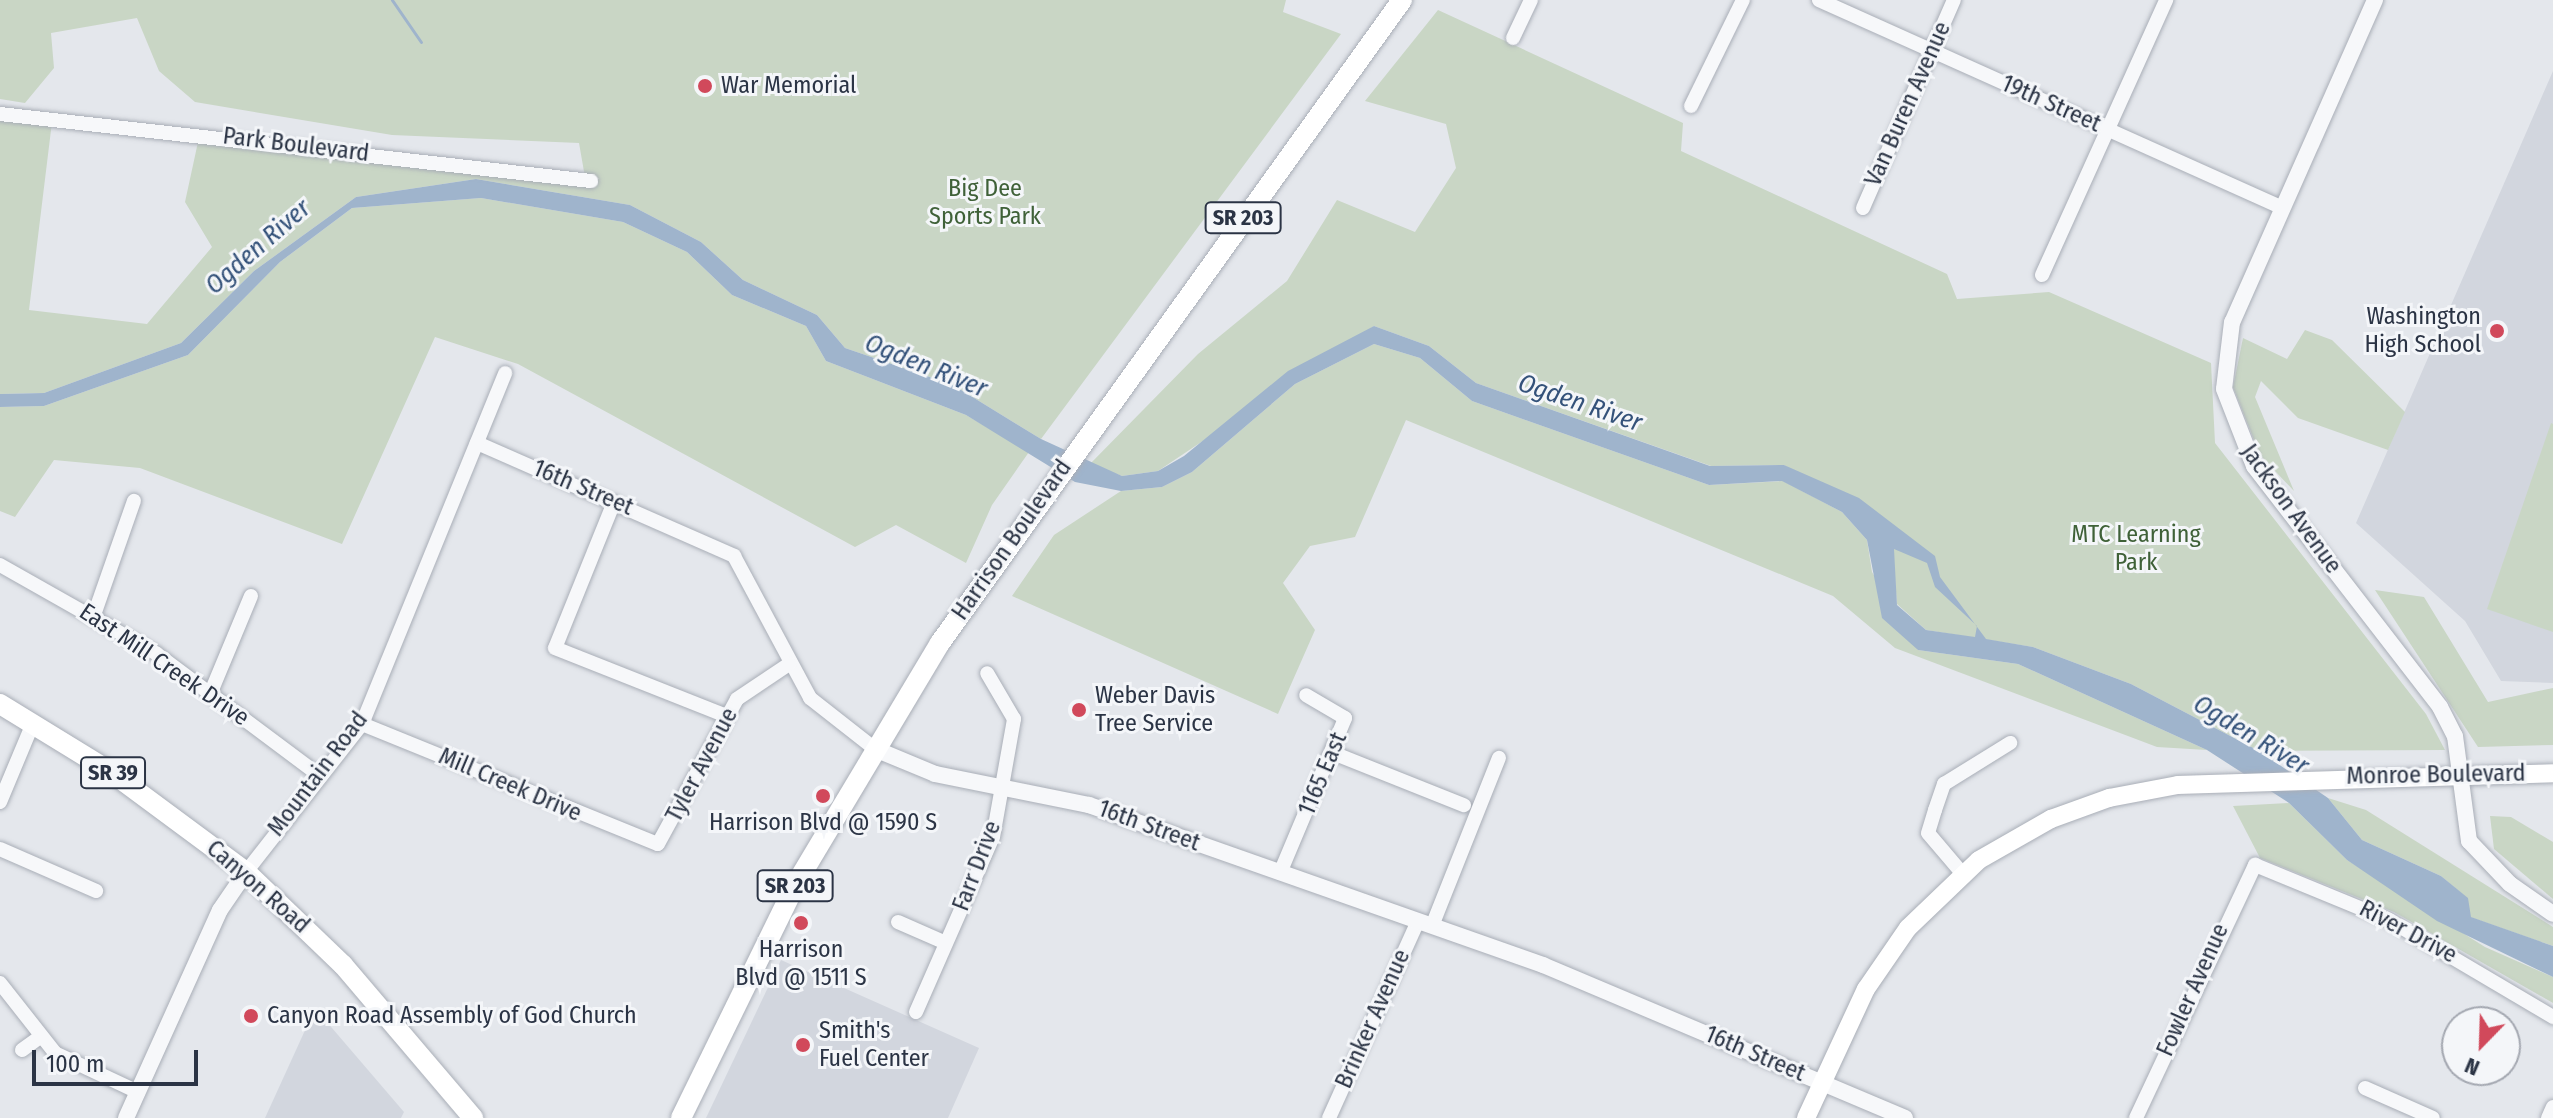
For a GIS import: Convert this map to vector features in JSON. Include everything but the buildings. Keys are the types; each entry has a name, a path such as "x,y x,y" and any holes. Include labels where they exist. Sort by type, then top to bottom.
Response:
{"main road":[{"name":"Harrison Boulevard","path":"681,1118 751,966 875,749 1046,492 1402,0"},
{"name":"Canyon Road","path":"0,704 33,723 246,872 343,965 473,1118"},
{"name":"Monroe Boulevard","path":"1806,1118 1881,964 1962,873 2069,811 2148,789 2319,778 2553,773"}],"street":[{"path":"1513,38 1531,0"},
{"path":"1691,106 1743,0"},
{"name":"19th Street","path":"1819,0 2283,208"},
{"name":"Van Buren Avenue","path":"1863,208 1954,0"},
{"path":"2042,275 2166,0"},
{"name":"Jackson Avenue","path":"2375,0 2232,322 2224,359 2236,432 2440,707 2455,736 2469,841 2510,884 2553,914"},
{"name":"Park Boulevard","path":"0,114 591,181"},
{"name":"Mountain Road","path":"126,1118 220,910 362,724 505,373"},
{"name":"16th Street","path":"477,443 734,556 752,577 789,664 824,713 875,749 935,774 1089,805 1425,923 1905,1118"},
{"path":"94,615 134,501"},
{"path":"614,502 555,648 727,716"},
{"name":"East Mill Creek Drive","path":"0,565 94,615 211,692 320,776"},
{"path":"211,692 251,596"},
{"name":"Tyler Avenue","path":"658,844 727,716 750,685 789,664"},
{"name":"Farr Drive","path":"916,1012 993,837 1014,719 987,673"},
{"name":"1165 East","path":"1280,873 1333,753 1344,713 1306,695"},
{"path":"0,802 33,723"},
{"name":"Mill Creek Drive","path":"362,724 658,844"},
{"path":"1962,873 1928,833 1944,784 2010,743"},
{"path":"1333,753 1464,805"},
{"name":"Brinker Avenue","path":"1329,1118 1425,923 1499,758"},
{"path":"0,849 96,891"},
{"name":"River Drive","path":"2255,865 2389,920 2553,1017"},
{"name":"Fowler Avenue","path":"2136,1118 2255,865"},
{"path":"898,922 946,943"},
{"path":"0,983 55,1053 138,1092"},
{"path":"22,1050 40,1037"},
{"path":"2365,1088 2433,1118"},
{"path":"2548,1118 2553,1107"}],"shaded area":[{"name":"Washington High School","path":"2553,71 2553,683 2501,681 2465,621 2356,523"},
{"path":"781,960 979,1048 948,1118 706,1118"},
{"path":"320,1014 404,1112 401,1118 265,1118 312,1015"}],"green space":[{"name":"Big Dee Sports Park","path":"0,0 1286,0 1283,12 1341,34 1041,439 953,385 845,348 817,315 743,280 701,242 630,205 476,179 356,197 254,271 181,343 44,393 0,394 0,116 52,122 29,310 147,324 212,247 185,202 198,142 586,183 579,143 392,135 195,102 159,71 137,18 51,33 54,68 25,103 0,99"},
{"name":"MTC Learning Park","path":"1438,10 1683,123 1681,151 1947,274 1957,299 2049,292 2211,363 2215,443 2426,714 2445,750 2259,751 2131,684 2033,647 1926,630 1897,604 1891,529 1784,465 1711,466 1476,383 1429,346 1374,326 1158,471 1122,476 1090,464 1198,354 1287,281 1337,200 1415,232 1456,168 1446,124 1365,101"},
{"path":"481,198 623,222 687,252 732,295 806,326 826,361 966,415 1029,452 992,505 966,563 896,525 855,547 518,364 435,337 342,544 140,468 54,460 15,517 0,511 0,407 44,406 188,355 280,262 352,208"},
{"path":"2305,330 2332,340 2405,412 2388,450 2298,418 2261,381 2255,397 2294,491 2260,455 2233,387 2243,338 2287,359"},
{"path":"1374,344 1420,358 1472,401 1709,485 1783,481 1842,512 1867,540 1872,572 1918,650 2018,664 2207,750 2157,747 1895,648 1833,596 1406,420 1355,537 1310,546 1283,583 1315,630 1278,714 1012,596 1054,535 1121,491 1162,487 1192,472 1295,384"},
{"path":"2553,424 2553,632 2487,609"},
{"path":"2375,590 2424,597 2488,702 2553,688 2553,745 2478,747"},
{"path":"2328,798 2366,810 2553,927 2553,946 2470,917 2467,898 2441,876 2362,840"},
{"path":"2289,803 2347,860 2485,947 2553,977 2553,1003 2394,912 2260,858 2233,806"},
{"path":"2490,816 2511,817 2553,842 2553,899 2494,849"}],"water":[{"path":"476,179 630,205 701,242 743,280 817,315 845,348 953,385 1041,439 1122,476 1158,471 1184,456 1288,371 1374,326 1429,346 1476,383 1710,466 1784,465 1859,498 1935,556 1940,577 1975,624 1935,587 1927,563 1894,549 1897,605 1926,630 1975,637 1977,627 1986,639 2033,647 2131,684 2259,751 2328,798 2362,840 2441,876 2468,898 2471,917 2553,946 2553,977 2437,921 2347,860 2289,803 2207,750 2018,664 1918,650 1882,618 1867,540 1842,512 1782,481 1709,485 1472,401 1420,358 1374,344 1295,384 1192,472 1162,487 1121,491 1075,482 966,415 826,361 806,326 732,295 687,252 623,222 481,198 352,208 280,262 188,355 44,406 0,407 0,394 44,393 181,343 254,271 356,197"}],"waterway":[{"path":"392,0 421,42"}],"place":[{"name":"War Memorial","path":"705,86"},
{"name":"Washington High School","path":"2497,331"},
{"name":"Weber Davis Tree Service","path":"1079,710"},
{"name":"Harrison Blvd @ 1590 S","path":"823,796"},
{"name":"Harrison Blvd @ 1511 S","path":"801,923"},
{"name":"Canyon Road Assembly of God Church","path":"251,1016"},
{"name":"Smith's Fuel Center","path":"803,1045"}],"water label":[{"name":"Ogden River","path":"258,247"},
{"name":"Ogden River","path":"926,366"},
{"name":"Ogden River","path":"1580,403"},
{"name":"Ogden River","path":"2251,735"}]}
